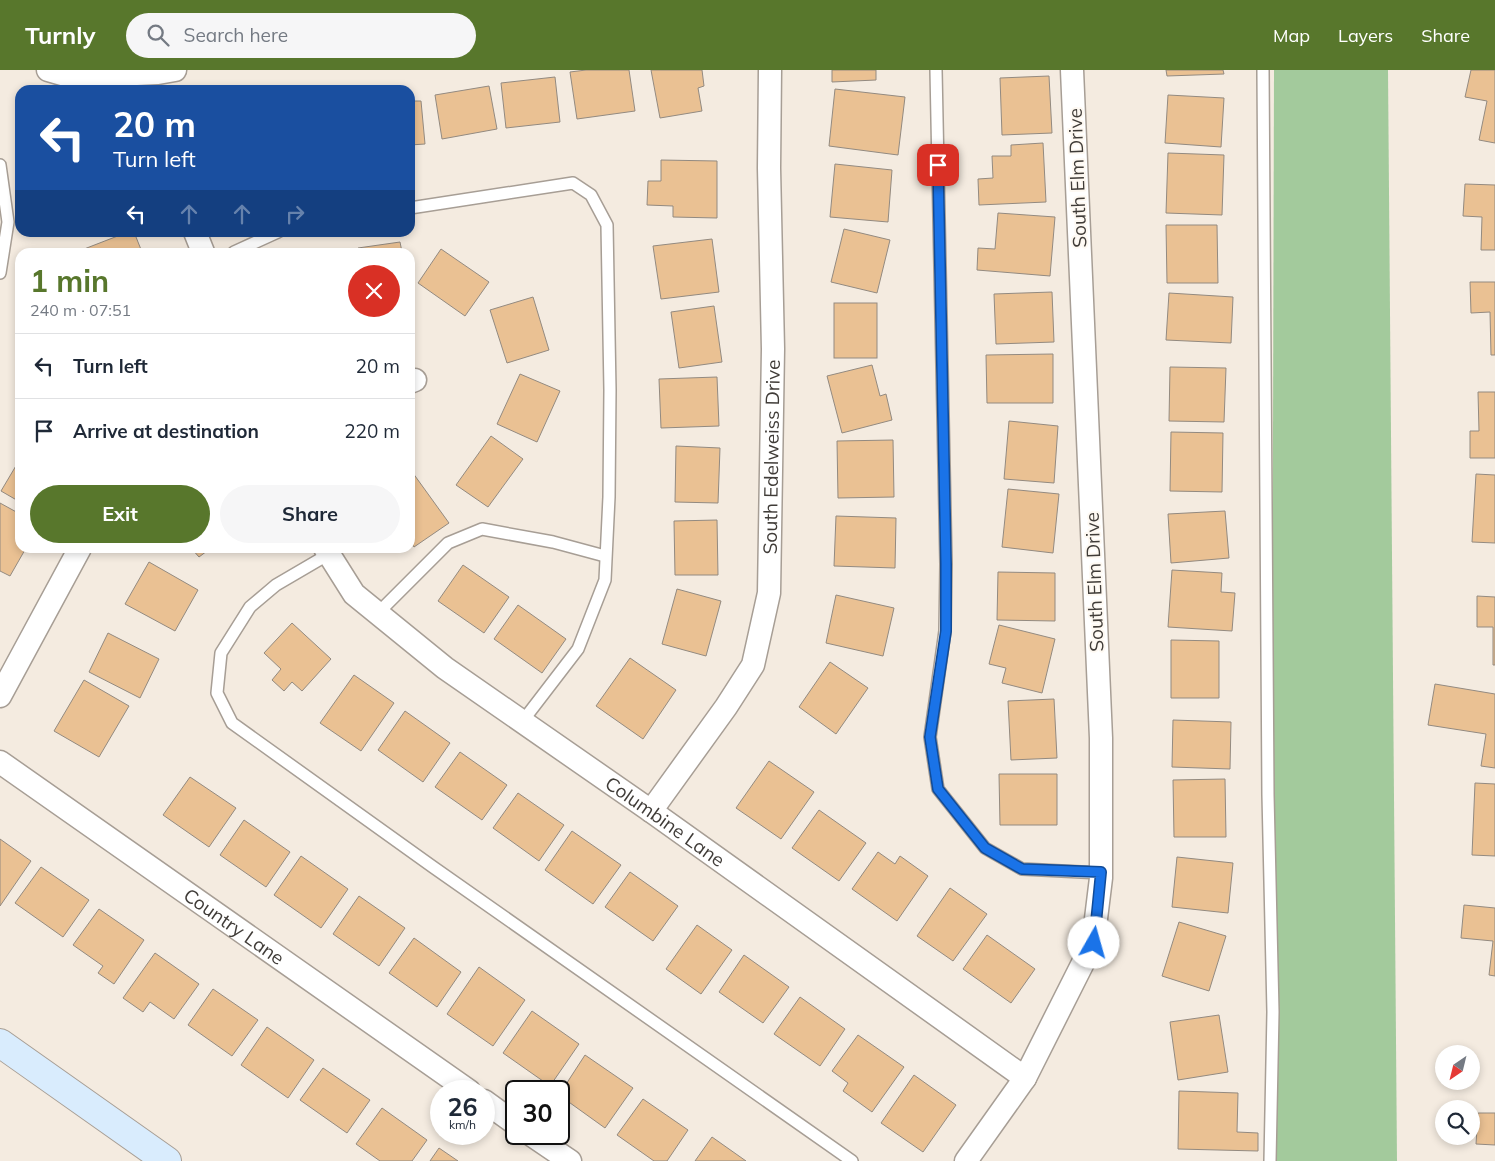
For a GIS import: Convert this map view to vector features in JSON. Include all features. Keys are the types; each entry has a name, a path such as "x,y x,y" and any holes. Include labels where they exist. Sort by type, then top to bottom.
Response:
{"street":[{"path":"48,70 72,77 163,76"},
{"name":"South Edelweiss Drive","path":"651,811 726,707 753,665 768,593 773,349 769,168 770,70"},
{"name":"South Elm Drive","path":"966,1161 1025,1078 1094,943 1101,872 1101,738 1072,70"},
{"path":"0,696 77,553"},
{"name":"Columbine Lane","path":"328,553 354,594 445,668 651,811 1025,1078"},
{"name":"Country Lane","path":"0,762 453,1080"},
{"path":"0,1043 167,1161"},
{"path":"546,1145 570,1161"}],"lane":[{"path":"936,70 946,564 946,631 930,737 938,789 985,848 1022,869 1101,872"},
{"path":"1263,70 1268,795 1273,1012 1270,1161"},
{"path":"0,165 8,222 0,273"},
{"path":"415,207 573,183 591,195 607,225 610,410 609,497 605,580 578,649 522,722"},
{"path":"243,248 267,237"},
{"path":"378,613 448,543 482,529 553,542 605,556"},
{"path":"324,553 276,585 250,607 220,653 217,693 232,723 433,867 852,1161"}],"green space":[{"path":"1274,70 1388,70 1397,1161 1271,1161"}],"building":[{"path":"629,70 635,111 577,119 570,72"},
{"path":"651,70 702,70 704,86 698,88 702,111 660,118"},
{"path":"832,70 876,70 876,80 832,82"},
{"path":"1166,70 1223,70 1224,74 1167,76"},
{"path":"1471,70 1495,70 1495,143 1479,140 1487,101 1465,97"},
{"path":"1049,76 1052,133 1002,135 1000,78"},
{"path":"555,77 560,122 506,128 501,83"},
{"path":"489,86 497,129 442,139 435,95"},
{"path":"835,89 905,97 898,155 829,146"},
{"path":"1168,95 1224,98 1221,147 1165,143"},
{"path":"415,101 421,101 425,144 415,145"},
{"path":"1043,143 1046,202 979,205 978,179 993,178 992,156 1011,156 1011,145"},
{"path":"1168,153 1224,155 1222,215 1166,213"},
{"path":"661,160 717,161 717,218 673,217 673,206 647,205 648,181 661,181"},
{"path":"835,164 892,170 888,222 830,217"},
{"path":"1465,184 1495,185 1495,250 1481,250 1482,217 1463,216"},
{"path":"998,213 1055,217 1050,276 977,270 978,248 995,249"},
{"path":"1166,225 1217,225 1218,283 1167,283"},
{"path":"844,229 890,240 877,293 831,282"},
{"path":"115,237 136,237 140,248 87,248"},
{"path":"712,239 719,292 661,299 653,246"},
{"path":"400,242 401,248 358,248"},
{"path":"441,249 489,282 465,316 418,283"},
{"path":"1470,282 1495,282 1495,355 1491,355 1490,312 1471,313"},
{"path":"1052,292 1054,342 996,344 994,294"},
{"path":"1169,293 1233,297 1231,343 1166,340"},
{"path":"533,297 549,350 507,363 490,310"},
{"path":"834,303 877,303 877,358 834,358"},
{"path":"714,306 722,362 679,368 671,312"},
{"path":"1053,354 1053,403 987,403 986,355"},
{"path":"872,365 880,396 886,394 892,420 842,433 827,376"},
{"path":"1170,367 1226,368 1224,422 1169,421"},
{"path":"520,374 560,391 537,442 497,424"},
{"path":"717,377 719,426 661,428 659,379"},
{"path":"1478,392 1495,392 1495,458 1470,458 1470,431 1479,431"},
{"path":"1009,421 1058,426 1054,483 1004,479"},
{"path":"1171,432 1223,433 1222,492 1170,491"},
{"path":"491,436 523,459 488,507 456,485"},
{"path":"893,440 894,497 838,498 837,441"},
{"path":"676,446 720,448 718,503 675,502"},
{"path":"15,467 15,499 1,491"},
{"path":"1476,474 1495,475 1495,543 1472,542"},
{"path":"415,476 449,523 415,546"},
{"path":"1008,489 1059,494 1053,553 1002,547"},
{"path":"0,503 15,511 15,553 23,553 10,576 0,571"},
{"path":"1225,511 1229,558 1171,563 1168,514"},
{"path":"836,516 896,518 895,568 834,566"},
{"path":"717,520 718,575 675,575 674,521"},
{"path":"195,553 204,553 199,557"},
{"path":"149,562 198,590 175,631 125,604"},
{"path":"463,565 509,597 484,633 438,601"},
{"path":"1172,570 1222,573 1221,592 1235,593 1232,631 1168,627"},
{"path":"998,572 1055,573 1055,621 997,620"},
{"path":"677,589 721,601 706,656 662,644"},
{"path":"836,595 894,608 883,656 826,643"},
{"path":"1477,596 1495,597 1495,665 1493,665 1493,627 1477,627"},
{"path":"518,605 566,639 542,673 494,639"},
{"path":"292,623 331,659 302,691 292,682 284,691 272,680 281,669 264,653"},
{"path":"999,625 1055,639 1042,693 1002,683 1006,668 989,664"},
{"path":"108,633 159,659 140,698 89,672"},
{"path":"1171,640 1219,641 1219,698 1171,698"},
{"path":"630,658 676,690 643,739 596,706"},
{"path":"830,662 868,688 836,734 799,707"},
{"path":"354,675 394,703 361,751 320,723"},
{"path":"84,680 129,706 99,757 54,731"},
{"path":"1435,684 1495,694 1495,768 1481,766 1486,734 1428,725"},
{"path":"1054,699 1057,758 1011,760 1008,701"},
{"path":"405,711 450,743 423,782 378,750"},
{"path":"1173,720 1231,722 1230,769 1172,767"},
{"path":"460,752 507,785 482,820 435,787"},
{"path":"769,761 814,792 781,839 736,808"},
{"path":"999,774 1057,774 1057,825 1000,825"},
{"path":"190,777 236,808 209,847 163,815"},
{"path":"1225,779 1226,837 1174,837 1173,780"},
{"path":"1475,783 1495,784 1495,856 1472,855"},
{"path":"518,793 564,825 539,861 493,828"},
{"path":"819,810 866,843 839,881 792,848"},
{"path":"244,820 290,852 266,887 220,855"},
{"path":"572,831 621,865 593,904 545,870"},
{"path":"0,839 31,861 0,906"},
{"path":"878,852 895,864 900,856 928,876 897,921 852,889"},
{"path":"301,856 348,889 321,928 274,895"},
{"path":"1177,857 1233,863 1228,913 1172,907"},
{"path":"41,867 89,900 63,937 15,903"},
{"path":"630,872 678,906 653,941 605,907"},
{"path":"950,888 987,914 953,961 917,936"},
{"path":"359,896 405,928 379,966 333,934"},
{"path":"1464,905 1495,908 1495,976 1489,975 1493,941 1461,938"},
{"path":"99,909 144,940 114,984 98,973 103,966 73,945"},
{"path":"1179,922 1226,936 1209,991 1162,976"},
{"path":"697,925 732,950 701,994 666,969"},
{"path":"987,935 1035,969 1011,1003 963,969"},
{"path":"414,938 461,972 437,1007 389,973"},
{"path":"155,953 199,984 174,1019 150,1002 143,1012 123,998"},
{"path":"744,955 789,987 763,1023 719,992"},
{"path":"479,967 525,1000 493,1046 447,1014"},
{"path":"213,989 258,1020 232,1056 188,1025"},
{"path":"800,997 845,1029 820,1066 774,1034"},
{"path":"532,1011 579,1044 554,1080 541,1080 503,1053"},
{"path":"1219,1015 1228,1072 1178,1080 1170,1022"},
{"path":"267,1027 314,1060 288,1098 241,1065"},
{"path":"858,1035 904,1067 872,1112 843,1091 848,1083 832,1071"},
{"path":"585,1055 633,1088 605,1128 570,1103 569,1080"},
{"path":"323,1068 370,1100 347,1133 300,1100"},
{"path":"914,1075 956,1105 923,1152 881,1123"},
{"path":"1179,1091 1238,1093 1237,1132 1258,1133 1258,1151 1178,1149"},
{"path":"643,1099 688,1130 667,1161 654,1161 617,1135"},
{"path":"382,1108 427,1140 412,1161 380,1161 356,1144"},
{"path":"1480,1113 1495,1113 1495,1145 1480,1144"},
{"path":"712,1137 746,1161 695,1161"},
{"path":"439,1148 458,1161 430,1161"}],"route":[{"path":"938,165 946,631 930,737 938,789 985,848 1022,869 1101,872 1094,943"}]}
